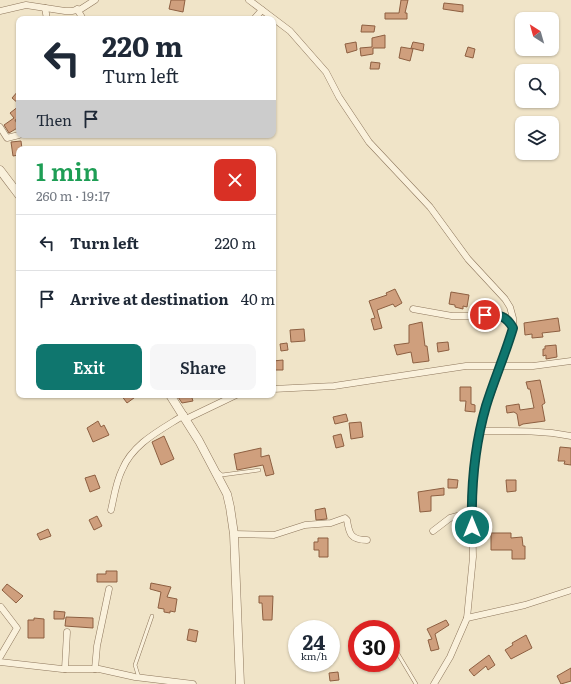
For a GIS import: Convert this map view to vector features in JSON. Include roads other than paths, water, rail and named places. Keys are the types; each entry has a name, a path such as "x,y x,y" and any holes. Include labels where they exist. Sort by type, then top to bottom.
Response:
{"street":[{"path":"0,11 26,5 65,12 77,10 95,0"},
{"path":"249,0 270,16"},
{"path":"45,8 46,16"},
{"path":"77,10 81,16"},
{"path":"257,16 262,10"},
{"path":"276,20 290,31 326,72 339,97 369,142 430,207 468,259 505,299 510,307 513,318 513,328 486,408 480,431 475,465 472,512 473,557 467,618 450,657 434,684"},
{"path":"0,127 8,138 16,136"},
{"path":"0,170 16,191"},
{"path":"413,308 452,316 504,316 509,320 513,328"},
{"path":"276,389 334,386 466,366 533,366 571,361"},
{"path":"172,398 185,417 227,494 234,534 240,684"},
{"path":"111,510 122,469 150,436 185,417 229,398"},
{"path":"480,431 521,431 571,436"},
{"path":"433,531 457,515 472,512"},
{"path":"234,534 274,535 306,525 331,523 345,518 347,520 348,531 354,538 358,540 367,540"},
{"path":"95,669 97,646 109,589"},
{"path":"467,618 525,605 571,590"},
{"path":"0,657 17,628 1,607"},
{"path":"65,669 67,632"},
{"path":"0,662 65,669 95,669 139,678 193,684"}],"lane":[{"path":"213,469 222,475 259,470"},
{"path":"139,678 134,665 152,616"},
{"path":"400,657 416,684"}]}
